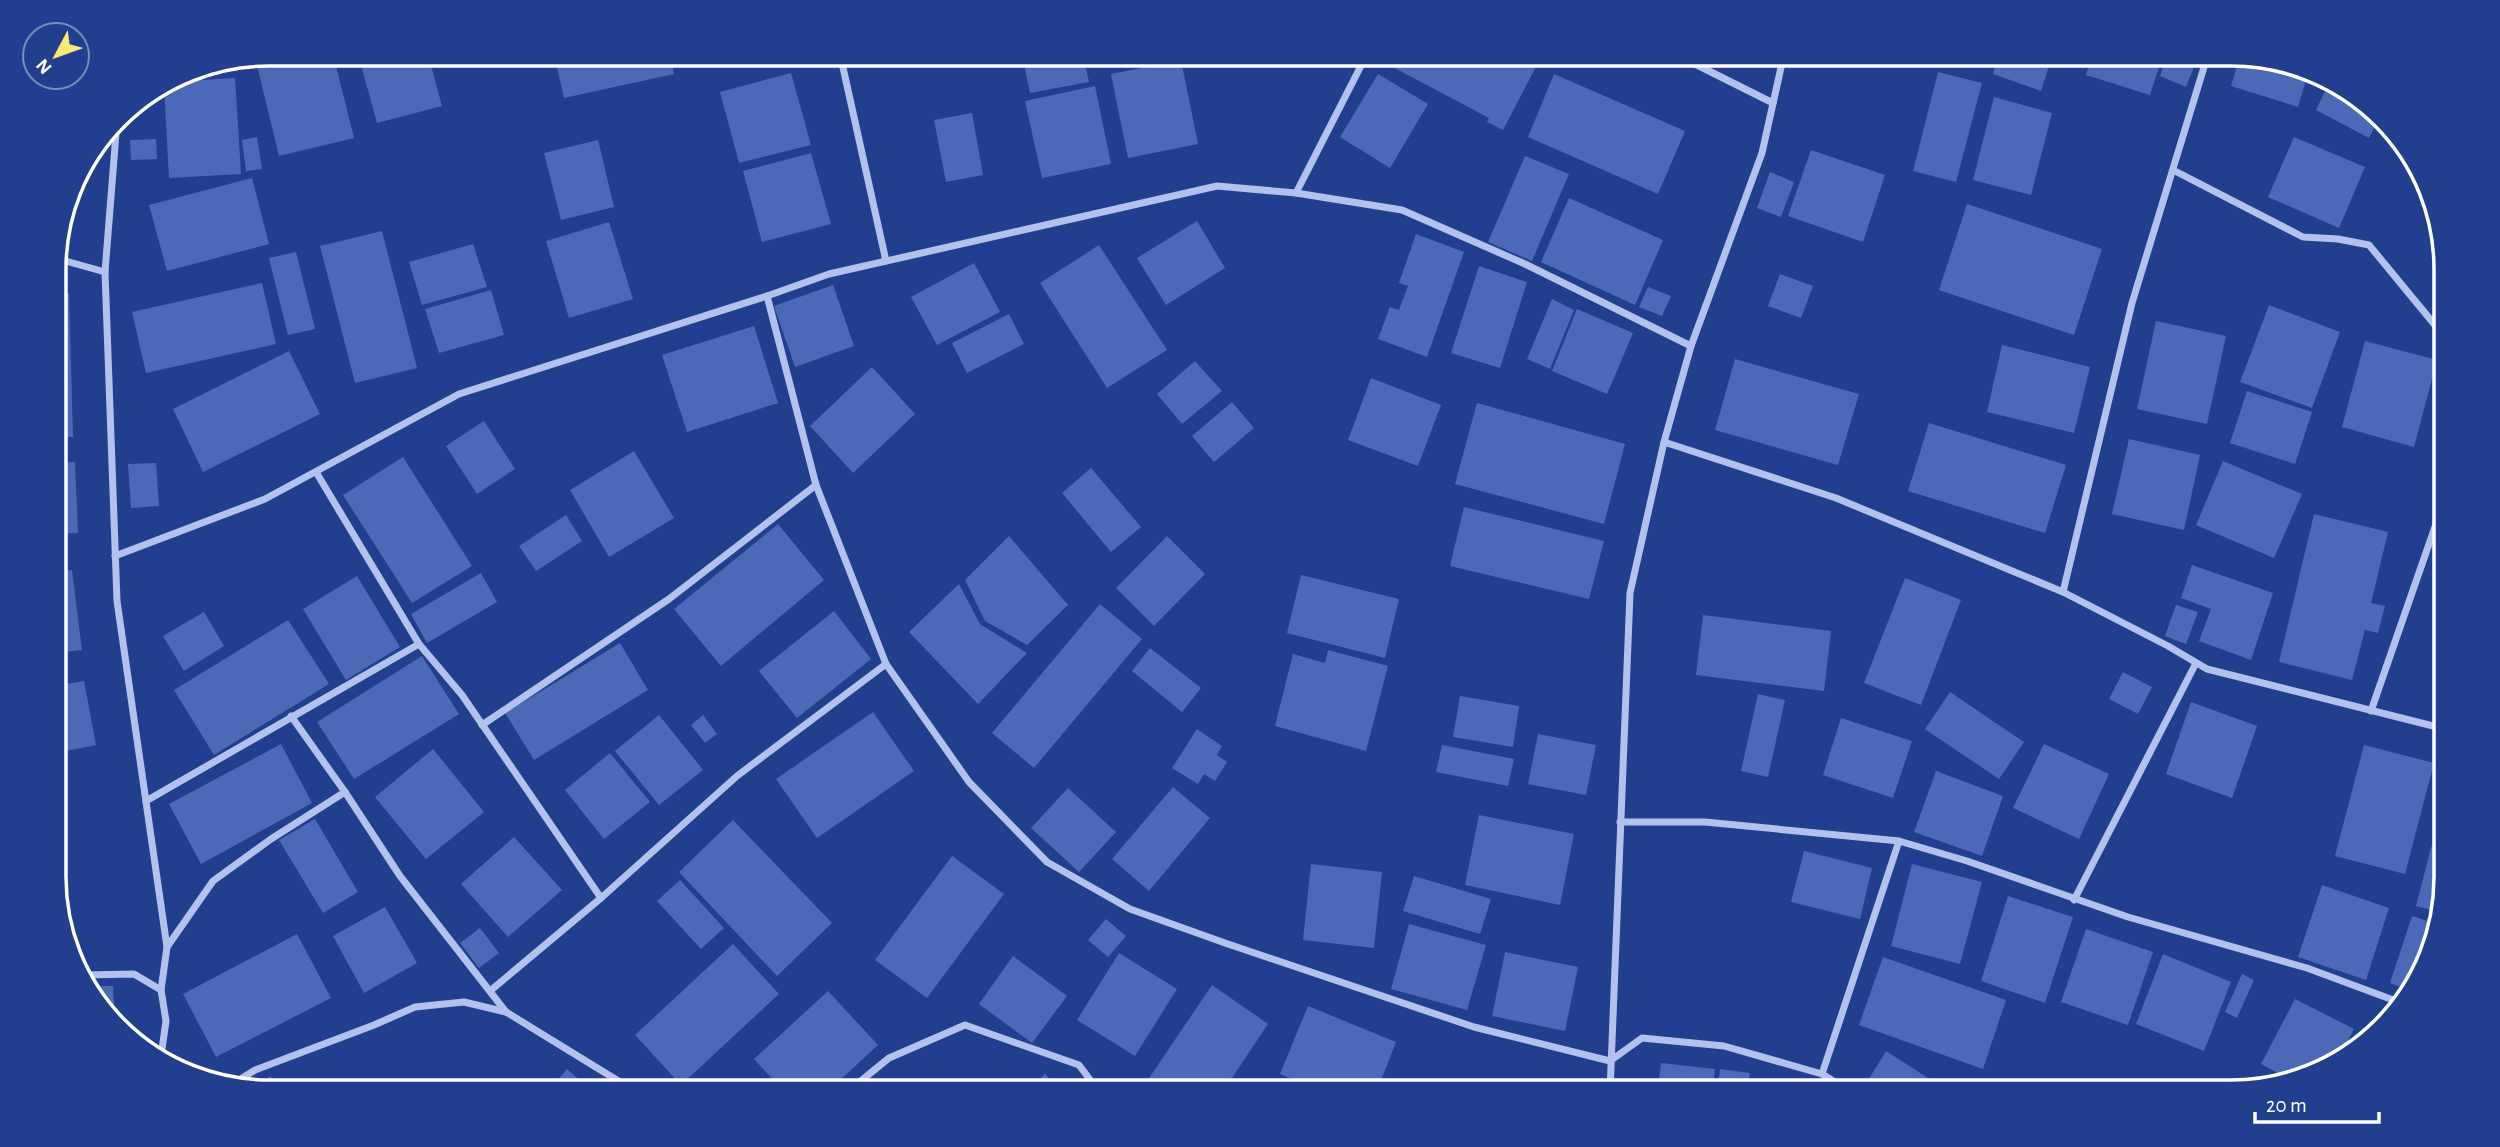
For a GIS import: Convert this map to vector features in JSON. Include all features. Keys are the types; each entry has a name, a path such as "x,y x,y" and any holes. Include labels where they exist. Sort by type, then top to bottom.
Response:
{"street":[{"path":"1297,193 1361,66"},
{"path":"1700,66 1773,103"},
{"path":"1610,1080 1630,593 1664,442 1691,346 1762,153 1781,66"},
{"path":"2063,592 2132,303 2204,66"},
{"path":"844,67 886,261"},
{"path":"116,138 105,272 117,601 167,947 161,990 166,1021 162,1049"},
{"path":"2173,170 2303,237 2370,245 2434,324"},
{"path":"115,556 265,499 459,394 829,274 1217,186 1297,193 1402,210 1525,264 1691,346"},
{"path":"67,261 105,272"},
{"path":"767,296 816,485 886,664 969,782 1047,862 1130,909 1474,1027 1610,1061 1642,1038 1724,1046 1822,1074 1832,1080"},
{"path":"1664,442 1836,498 2063,592 2207,669 2434,726"},
{"path":"316,472 419,644 462,695 601,898"},
{"path":"482,725 669,600 816,485"},
{"path":"2371,711 2434,530"},
{"path":"146,801 419,644"},
{"path":"2074,900 2196,663"},
{"path":"490,991 601,898 737,776 886,664"},
{"path":"291,716 400,876 506,1012"},
{"path":"167,947 213,881 271,839 345,792"},
{"path":"1620,822 1705,822 1899,841 1967,861 2128,917 2307,968 2393,1000"},
{"path":"1822,1074 1899,841"},
{"path":"92,975 134,974 161,990"},
{"path":"242,1078 256,1070 415,1007 464,1002 506,1012 617,1080"},
{"path":"862,1080 889,1058 965,1025 1079,1065 1090,1080"}],"building":[{"path":"1392,66 1536,66 1503,130 1487,122 1489,118"},
{"path":"1995,66 2049,66 2041,91 1993,74"},
{"path":"2089,66 2159,66 2150,95 2086,75"},
{"path":"2164,66 2194,66 2186,87 2160,76"},
{"path":"2237,66 2270,70 2306,81 2298,107 2231,86"},
{"path":"257,67 336,67 354,138 279,156"},
{"path":"362,67 431,67 442,106 377,123"},
{"path":"557,67 673,67 674,74 564,98"},
{"path":"1024,67 1086,67 1089,82 1030,93"},
{"path":"1148,67 1182,67 1198,144 1128,158 1111,74"},
{"path":"1938,72 1982,83 1956,182 1913,171"},
{"path":"791,73 811,145 739,163 720,92"},
{"path":"1378,74 1428,104 1390,168 1340,137"},
{"path":"1554,74 1685,131 1658,194 1528,137"},
{"path":"235,78 241,174 169,178 165,96 197,80"},
{"path":"1095,86 1111,164 1042,178 1025,101"},
{"path":"2325,91 2354,108 2375,127 2369,138 2316,110"},
{"path":"1994,97 2052,113 2031,195 1973,180"},
{"path":"972,113 983,175 946,182 934,120"},
{"path":"257,137 262,169 246,171 242,140"},
{"path":"2294,137 2365,167 2339,228 2268,197"},
{"path":"156,139 157,159 131,160 130,140"},
{"path":"598,140 614,207 561,220 544,153"},
{"path":"1811,150 1885,175 1863,242 1788,216"},
{"path":"811,153 831,224 762,242 743,171"},
{"path":"1525,156 1569,174 1532,261 1488,242"},
{"path":"1770,172 1794,182 1781,217 1757,208"},
{"path":"252,178 269,244 167,271 149,205"},
{"path":"1569,198 1663,240 1635,305 1541,262"},
{"path":"1967,204 2102,249 2074,335 1939,290"},
{"path":"1197,221 1225,268 1166,305 1137,258"},
{"path":"609,222 633,299 569,318 546,241"},
{"path":"382,231 417,368 355,383 320,246"},
{"path":"1416,234 1464,252 1427,357 1378,339 1390,307 1399,310 1408,286 1399,283"},
{"path":"473,244 487,287 422,305 409,262"},
{"path":"1099,245 1167,350 1107,388 1040,283"},
{"path":"296,252 315,329 288,335 269,258"},
{"path":"974,263 1000,312 937,345 911,297"},
{"path":"1479,266 1527,282 1500,368 1451,353"},
{"path":"1780,274 1813,286 1801,318 1768,306"},
{"path":"262,283 276,344 146,373 132,312"},
{"path":"833,285 854,346 795,367 774,306"},
{"path":"1648,287 1671,296 1662,316 1639,307"},
{"path":"491,290 504,335 439,353 425,309"},
{"path":"67,293 69,293 73,437 67,437"},
{"path":"1552,299 1574,310 1550,369 1527,359"},
{"path":"2269,305 2340,332 2312,408 2240,382"},
{"path":"1577,309 1633,333 1607,394 1552,371"},
{"path":"1009,314 1024,344 967,373 952,343"},
{"path":"2156,321 2226,336 2207,424 2137,409"},
{"path":"754,326 778,403 687,432 662,355"},
{"path":"2365,341 2434,359 2434,371 2414,447 2342,427"},
{"path":"2002,345 2090,367 2074,433 1987,412"},
{"path":"289,351 320,414 203,472 173,409"},
{"path":"1735,359 1859,394 1838,465 1715,430"},
{"path":"1195,361 1222,391 1182,424 1157,394"},
{"path":"872,367 915,414 853,473 810,426"},
{"path":"1371,378 1441,405 1418,466 1348,440"},
{"path":"2247,391 2312,412 2295,464 2230,443"},
{"path":"1232,402 1254,428 1214,462 1192,436"},
{"path":"1477,403 1625,444 1604,524 1455,484"},
{"path":"484,421 515,469 477,494 446,446"},
{"path":"1929,423 2066,465 2045,533 1908,491"},
{"path":"2129,439 2200,455 2184,530 2112,514"},
{"path":"634,451 674,518 609,557 570,490"},
{"path":"403,457 472,566 412,603 343,495"},
{"path":"2223,461 2302,494 2274,558 2196,525"},
{"path":"67,462 75,462 78,533 67,533"},
{"path":"156,463 159,506 131,508 128,464"},
{"path":"1091,468 1141,527 1111,552 1062,493"},
{"path":"1464,507 1604,541 1589,599 1450,566"},
{"path":"2314,514 2388,532 2371,603 2385,606 2378,633 2365,630 2352,680 2279,662"},
{"path":"566,515 582,541 536,571 519,546"},
{"path":"778,524 824,580 721,666 674,609"},
{"path":"1009,536 1068,605 1027,645 985,621 965,580"},
{"path":"1167,536 1205,574 1154,626 1116,588"},
{"path":"2192,565 2273,593 2251,660 2199,641 2211,609 2181,598"},
{"path":"72,570 82,650 66,652 66,571"},
{"path":"481,573 497,602 427,643 411,614"},
{"path":"1301,575 1399,599 1385,658 1287,633"},
{"path":"357,576 400,647 346,680 303,609"},
{"path":"1905,578 1961,600 1921,705 1864,683"},
{"path":"959,584 980,624 1027,653 978,704 909,632"},
{"path":"1100,604 1142,639 1034,768 992,733"},
{"path":"2176,605 2198,612 2186,644 2165,636"},
{"path":"834,611 871,659 797,718 759,671"},
{"path":"204,612 224,646 184,671 163,636"},
{"path":"1703,615 1831,631 1824,691 1696,675"},
{"path":"288,620 329,684 214,755 174,690"},
{"path":"620,643 648,690 534,760 505,713"},
{"path":"1150,648 1201,688 1182,712 1132,671"},
{"path":"1328,650 1388,666 1366,751 1275,726 1293,654 1325,663"},
{"path":"422,656 459,714 354,779 317,722"},
{"path":"2123,672 2152,687 2138,714 2109,699"},
{"path":"84,681 96,745 66,751 66,684"},
{"path":"1950,692 2024,742 1999,779 1925,729"},
{"path":"1758,694 1785,700 1768,777 1741,771"},
{"path":"1460,696 1519,706 1513,747 1453,737"},
{"path":"2191,702 2257,726 2232,798 2166,774"},
{"path":"873,712 914,771 817,838 776,779"},
{"path":"659,715 703,770 659,805 615,751"},
{"path":"703,715 717,734 705,743 691,725"},
{"path":"1841,718 1912,741 1893,798 1823,775"},
{"path":"1197,729 1222,746 1217,755 1227,762 1215,781 1204,774 1198,784 1172,768"},
{"path":"1538,734 1596,745 1586,795 1528,784"},
{"path":"281,744 312,803 201,864 169,804"},
{"path":"2044,744 2109,774 2079,839 2013,808"},
{"path":"1442,745 1514,759 1508,786 1436,772"},
{"path":"2364,745 2434,763 2405,874 2335,856"},
{"path":"433,749 484,812 426,859 375,797"},
{"path":"610,753 650,802 604,839 565,790"},
{"path":"1936,771 2003,796 1982,856 1914,832"},
{"path":"1173,787 1210,818 1149,891 1112,859"},
{"path":"1068,788 1116,832 1079,872 1031,828"},
{"path":"1479,815 1574,834 1560,905 1465,885"},
{"path":"315,819 358,892 323,913 279,840"},
{"path":"733,820 832,923 777,976 679,872"},
{"path":"2434,836 2431,910 2416,906"},
{"path":"514,837 562,890 508,937 461,884"},
{"path":"1804,851 1872,868 1860,919 1791,902"},
{"path":"952,856 1004,894 927,998 875,960"},
{"path":"1311,864 1382,872 1374,948 1303,940"},
{"path":"1912,864 1982,882 1960,964 1891,946"},
{"path":"1414,876 1491,899 1480,934 1403,911"},
{"path":"680,880 724,928 701,949 657,901"},
{"path":"2322,885 2389,908 2366,980 2298,957"},
{"path":"2008,896 2073,917 2045,1003 1981,981"},
{"path":"385,907 417,963 364,993 333,936"},
{"path":"2412,916 2429,921 2423,943 2406,979 2401,987 2390,983"},
{"path":"1106,919 1126,936 1108,957 1088,940"},
{"path":"1409,924 1486,945 1467,1010 1391,989"},
{"path":"480,928 499,953 479,968 460,943"},
{"path":"2086,929 2153,952 2128,1025 2061,1002"},
{"path":"297,934 331,998 216,1057 183,994"},
{"path":"733,944 779,994 686,1080 676,1080 635,1035"},
{"path":"1505,952 1578,967 1565,1031 1492,1016"},
{"path":"1119,953 1177,989 1135,1056 1077,1020"},
{"path":"2163,954 2231,982 2204,1051 2136,1024"},
{"path":"1013,956 1067,996 1032,1043 979,1004"},
{"path":"1883,957 2006,1000 1983,1069 1859,1025"},
{"path":"2242,974 2254,980 2237,1018 2225,1012"},
{"path":"1212,985 1268,1024 1231,1080 1148,1080"},
{"path":"98,986 113,986 114,1008"},
{"path":"828,991 878,1045 840,1080 773,1080 754,1059"},
{"path":"2295,999 2354,1029 2346,1044 2296,1070 2280,1074 2261,1064"},
{"path":"1308,1006 1396,1042 1381,1080 1295,1080 1280,1074"},
{"path":"1886,1051 1931,1080 1868,1080"},
{"path":"1661,1063 1715,1069 1714,1080 1659,1080"},
{"path":"567,1069 579,1080 558,1080"},
{"path":"1720,1069 1750,1073 1749,1080 1719,1080"},
{"path":"1045,1074 1050,1080 1039,1080"}]}
